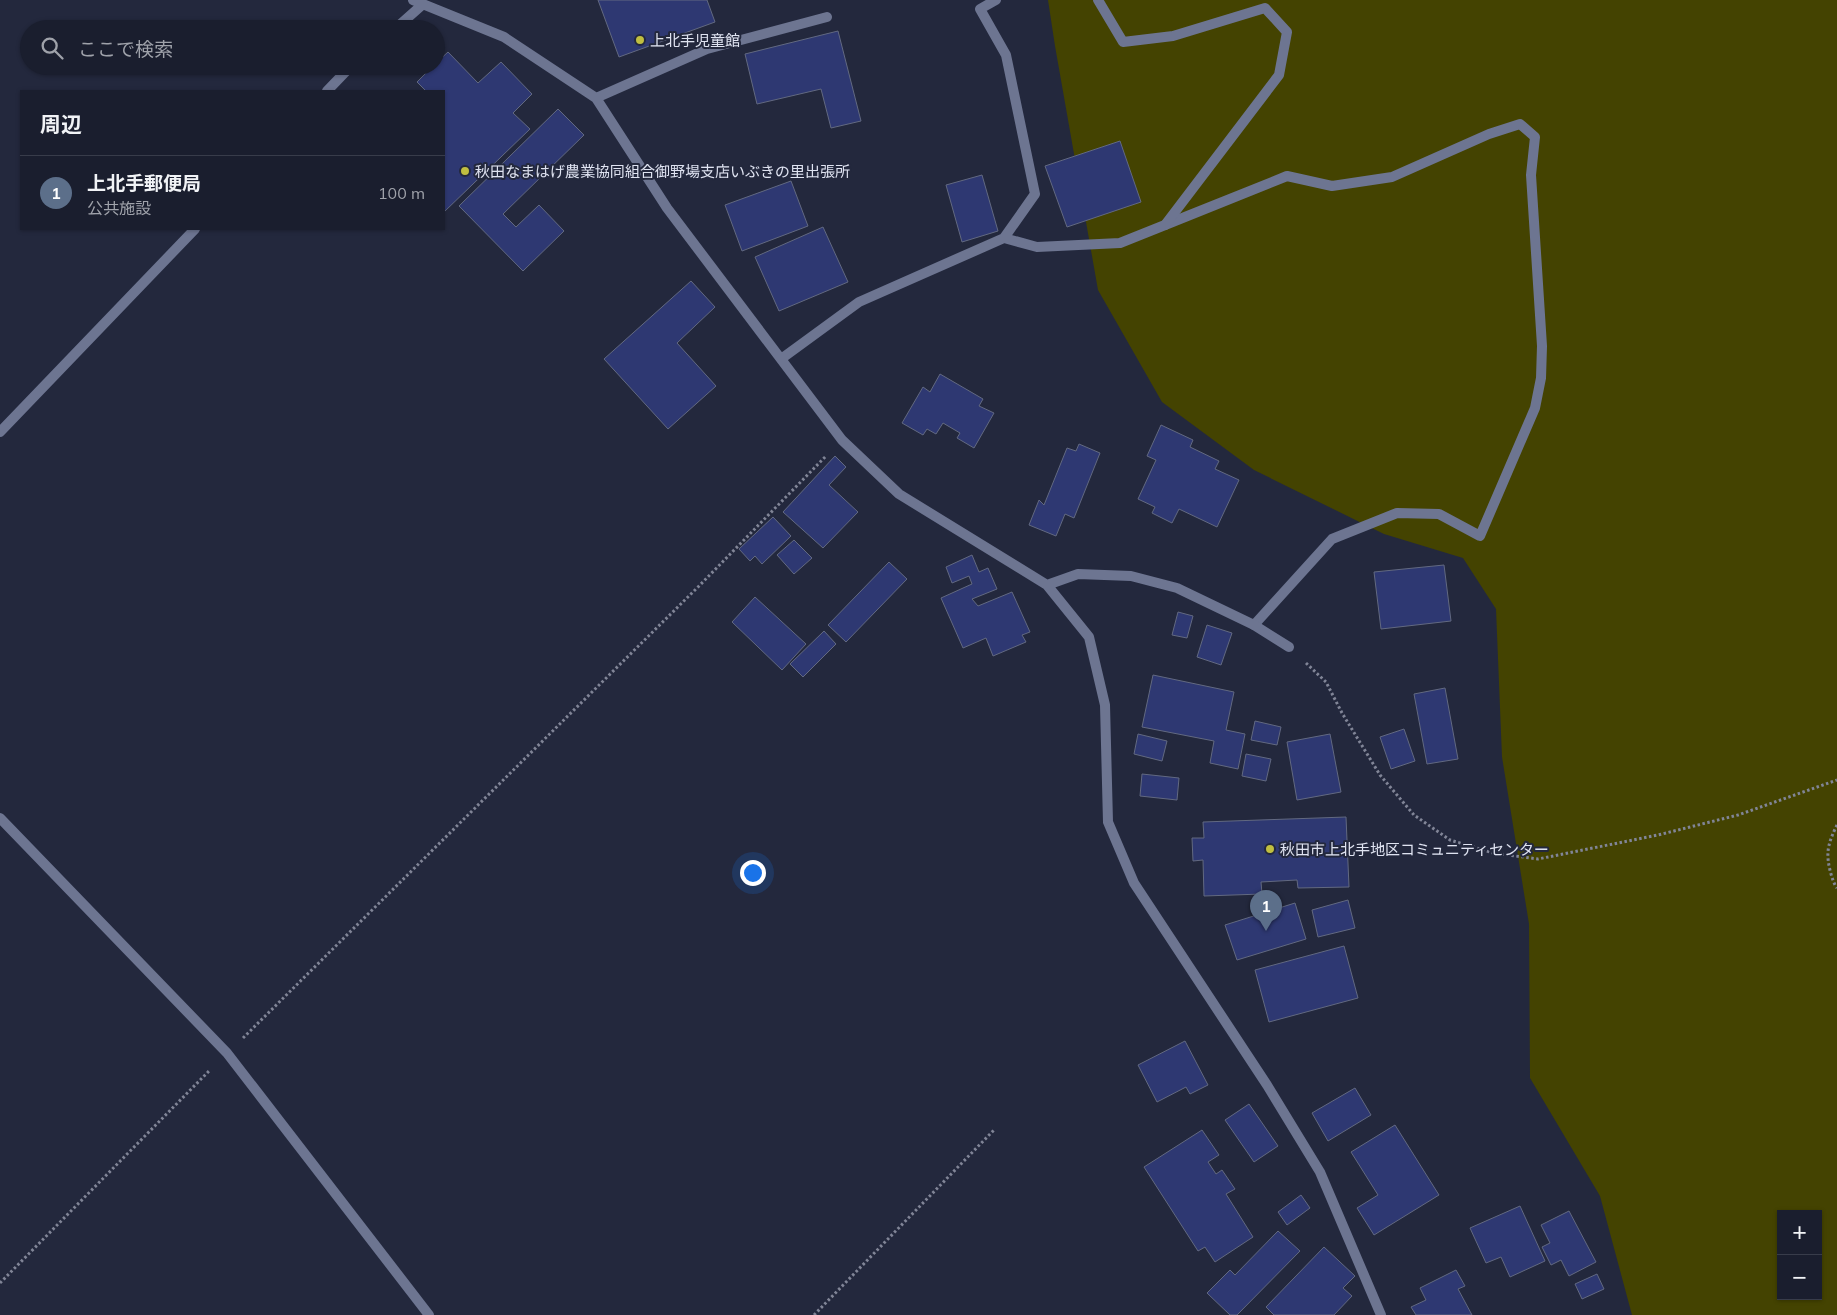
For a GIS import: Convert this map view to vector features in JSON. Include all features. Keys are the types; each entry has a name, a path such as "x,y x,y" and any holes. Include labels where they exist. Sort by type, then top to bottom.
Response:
{"street":[{"path":"781,359 858,302 1004,238 1035,194 1006,55 980,9 996,0"},
{"path":"1098,0 1122,42 1173,36 1264,4 1287,32 1279,75 1165,225"},
{"path":"403,20 418,2 504,37 596,98 667,208 842,440 899,494 1048,585 1089,637 1105,705 1108,822 1134,883 1267,1085 1320,1172 1381,1315"},
{"path":"596,98 707,49 827,17"},
{"path":"328,90 342,75"},
{"path":"1004,238 1037,247 1120,243 1287,176 1332,186 1392,178 1489,134 1520,124 1535,137 1531,174 1542,346 1541,378 1535,408 1480,536 1439,514 1397,513 1332,539 1254,625"},
{"path":"0,432 194,230"},
{"path":"1048,585 1078,574 1131,576 1177,588 1254,625 1289,647"},
{"path":"0,818 227,1053 428,1315"}],"path":[{"path":"0,1283 227,1053 699,586 842,440"},
{"path":"1289,647 1326,682 1342,713 1380,775 1414,815 1450,840 1492,853 1538,860 1738,815 1837,780"},
{"path":"1837,826 1828,853 1834,883 1837,888"},
{"path":"814,1315 994,1130"}],"shaded area":[{"path":"1048,0 1837,0 1837,1315 1632,1315 1600,1196 1530,1078 1529,924 1502,757 1496,609 1463,558 1384,534 1254,470 1162,402 1098,290"}],"building":[{"name":"上北手児童館","path":"598,0 707,0 715,22 619,57"},
{"path":"838,31 861,121 831,128 821,89 757,104 745,54"},
{"name":"秋田なまはげ農業協同組合御野場支店いぶきの里出張所","path":"448,52 478,83 501,62 532,94 513,113 530,129 445,211 445,90 425,90 417,82 424,75 445,75 445,55"},
{"path":"558,109 584,135 503,214 516,227 539,205 564,231 523,271 459,206"},
{"path":"1120,141 1141,202 1067,227 1045,166"},
{"path":"982,175 998,231 962,242 946,185"},
{"path":"791,181 808,226 742,251 725,205"},
{"path":"823,227 848,282 779,311 755,257"},
{"path":"691,281 715,307 677,343 716,386 668,429 604,359"},
{"path":"940,374 983,399 979,406 994,413 974,448 957,438 960,433 943,423 936,434 927,429 923,435 902,423 923,387 930,392"},
{"path":"1161,425 1193,440 1190,447 1219,461 1215,469 1239,480 1217,527 1179,509 1172,523 1152,513 1155,507 1138,499 1156,460 1147,456"},
{"path":"1079,444 1100,453 1074,518 1065,514 1056,536 1029,525 1039,500 1044,505 1067,448 1076,451"},
{"path":"835,456 846,467 829,485 858,512 823,548 783,512"},
{"path":"773,517 791,536 762,564 755,556 750,561 739,549"},
{"path":"794,540 812,558 794,574 777,555"},
{"path":"972,555 979,572 988,568 997,589 972,599 978,606 1012,592 1030,632 1022,635 1026,642 993,656 986,638 963,648 941,598 972,584 969,576 952,583 946,567"},
{"path":"889,562 907,579 846,642 828,625"},
{"path":"1444,565 1451,621 1381,629 1374,572"},
{"path":"755,597 806,644 782,670 732,622"},
{"path":"1178,612 1193,616 1187,638 1172,635"},
{"path":"1207,625 1232,633 1221,665 1197,657"},
{"path":"824,631 836,644 803,677 790,664"},
{"path":"1153,675 1234,692 1226,730 1245,734 1238,769 1210,763 1214,741 1142,727"},
{"path":"1445,688 1458,759 1427,764 1414,694"},
{"path":"1255,721 1281,727 1277,745 1251,740"},
{"path":"1404,729 1415,761 1391,769 1380,737"},
{"path":"1138,734 1167,741 1162,761 1134,754"},
{"path":"1330,734 1341,792 1297,800 1287,742"},
{"path":"1246,754 1271,759 1266,781 1242,776"},
{"path":"1142,774 1179,778 1177,800 1140,796"},
{"name":"秋田市上北手地区コミュニティセンター","path":"1346,817 1349,887 1298,888 1297,880 1261,882 1262,894 1204,896 1203,860 1193,861 1192,838 1204,838 1203,822"},
{"path":"1348,900 1355,928 1318,937 1312,910"},
{"path":"1295,903 1306,939 1237,960 1225,925"},
{"path":"1344,946 1358,998 1269,1022 1255,970"},
{"path":"1185,1041 1208,1085 1190,1094 1186,1087 1157,1102 1138,1065"},
{"path":"1355,1088 1371,1115 1328,1141 1312,1113"},
{"path":"1249,1104 1278,1146 1254,1162 1225,1120"},
{"path":"1395,1125 1439,1195 1374,1235 1357,1208 1378,1195 1351,1152"},
{"path":"1202,1130 1219,1155 1208,1162 1216,1174 1222,1170 1235,1189 1226,1194 1253,1237 1215,1262 1205,1247 1198,1251 1144,1167"},
{"path":"1301,1195 1310,1208 1287,1225 1278,1212"},
{"path":"1520,1206 1545,1261 1510,1277 1501,1257 1486,1263 1470,1228"},
{"path":"1569,1211 1596,1262 1569,1276 1561,1260 1551,1265 1542,1247 1550,1243 1541,1225"},
{"path":"1278,1231 1300,1251 1237,1315 1230,1315 1207,1293 1230,1270 1235,1275"},
{"path":"1324,1247 1355,1276 1343,1288 1352,1296 1334,1315 1274,1315 1266,1307"},
{"path":"1456,1270 1465,1286 1458,1289 1472,1315 1416,1315 1411,1307 1426,1300 1420,1288"},
{"path":"1597,1274 1604,1289 1582,1299 1575,1284"}],"place":[{"name":"上北手児童館","path":"640,40"},
{"name":"秋田なまはげ農業協同組合御野場支店いぶきの里出張所","path":"465,171"},
{"name":"秋田市上北手地区コミュニティセンター","path":"1270,849"},
{"name":"上北手郵便局","path":"1266,931"}]}
